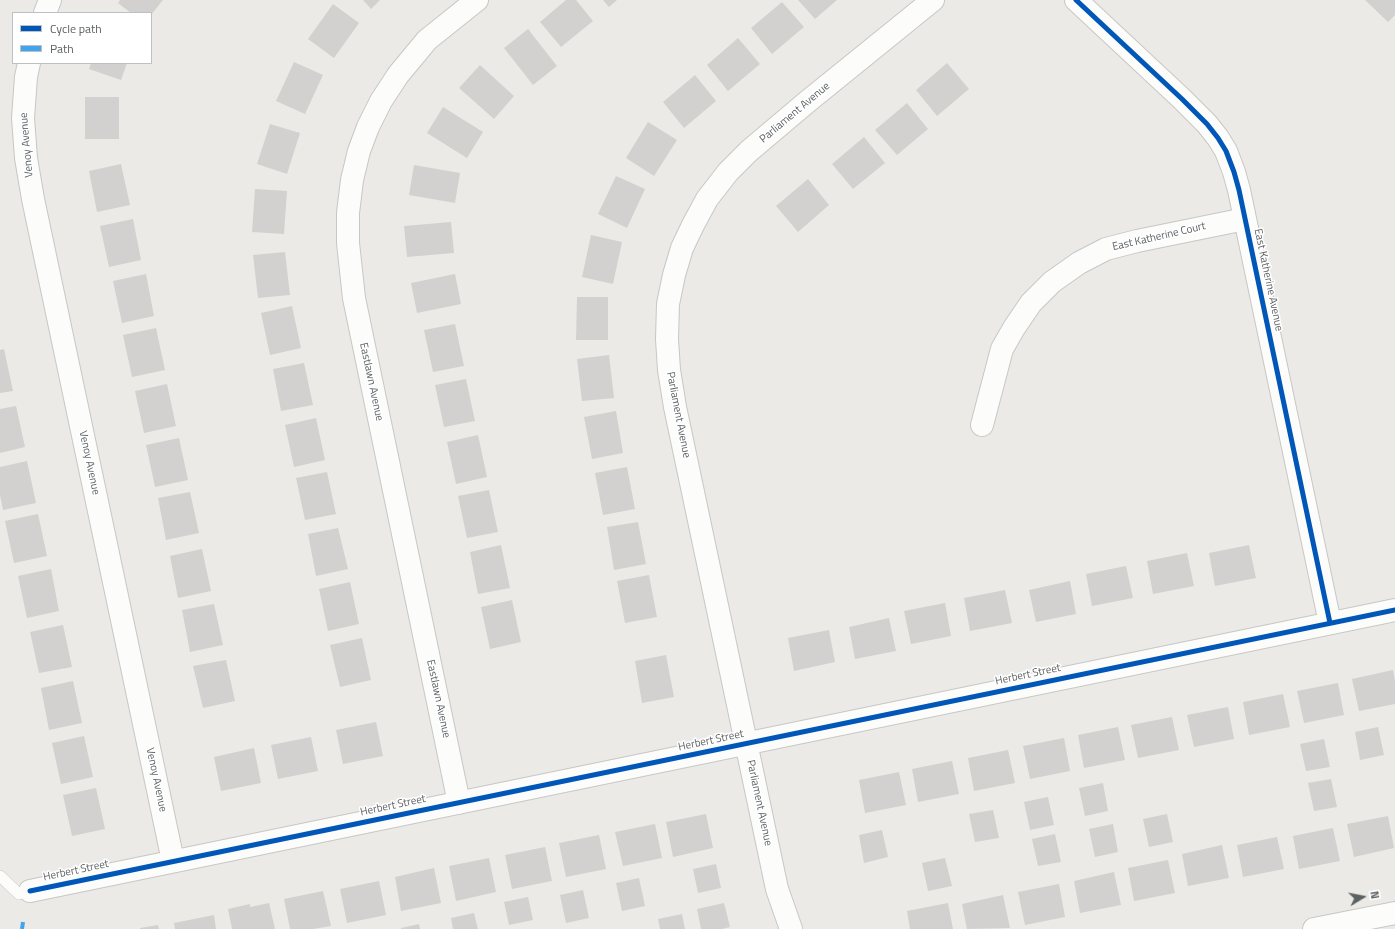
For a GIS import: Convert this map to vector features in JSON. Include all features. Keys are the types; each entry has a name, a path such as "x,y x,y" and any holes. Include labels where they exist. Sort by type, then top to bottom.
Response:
{"street":[{"path":"45,12 50,0"},
{"name":"Eastlawn Avenue","path":"459,802 354,298 348,242 348,213 352,180 359,151 368,127 381,101 398,75 427,40 477,0"},
{"name":"Parliament Avenue","path":"791,929 777,889 677,415 669,370 667,339 668,304 674,275 682,248 707,200 728,172 749,151 807,102 933,0"},
{"name":"East Katherine Avenue","path":"1076,0 1207,124 1226,151 1234,172 1245,219 1330,623"},
{"name":"Venoy Avenue","path":"29,64 26,77 23,118 26,158 33,199 173,862"},
{"name":"East Katherine Court","path":"982,425 1002,349 1031,303 1052,282 1079,263 1106,249 1137,241 1245,219"},
{"name":"Herbert Street","path":"24,892 1395,610"},
{"path":"1314,929 1395,913"}],"lane":[{"path":"0,876 24,892"}],"building":[{"path":"120,0 163,0 152,14 152,12 130,12 118,3"},
{"path":"363,0 380,0 371,9"},
{"path":"566,0 576,0 593,21 561,47 540,22"},
{"path":"603,0 617,0 609,7"},
{"path":"798,0 837,0 815,19"},
{"path":"1365,0 1395,0 1395,15 1388,22"},
{"path":"782,2 804,27 772,54 751,28"},
{"path":"333,4 359,23 334,58 308,39"},
{"path":"528,29 557,66 533,85 504,48"},
{"path":"738,38 760,64 728,91 707,65"},
{"path":"294,62 323,75 305,114 276,101"},
{"path":"947,63 969,89 937,116 916,90"},
{"path":"91,64 127,64 121,80 89,69"},
{"path":"480,65 514,96 494,119 459,88"},
{"path":"695,75 716,101 684,128 663,102"},
{"path":"85,97 119,97 119,139 85,139"},
{"path":"907,103 928,129 897,155 875,130"},
{"path":"443,107 483,132 467,158 427,133"},
{"path":"648,122 677,140 654,176 626,158"},
{"path":"270,124 300,133 287,174 257,164"},
{"path":"864,137 885,163 853,189 832,164"},
{"path":"121,164 130,205 97,212 89,171"},
{"path":"414,165 460,173 455,203 409,195"},
{"path":"616,176 645,189 627,228 598,214"},
{"path":"808,179 829,205 798,232 776,206"},
{"path":"255,189 287,191 284,234 252,232"},
{"path":"133,219 141,260 109,267 100,226"},
{"path":"451,222 454,253 407,257 404,226"},
{"path":"591,235 622,242 613,284 582,277"},
{"path":"285,252 290,295 258,298 253,255"},
{"path":"146,274 154,316 122,323 113,281"},
{"path":"455,274 461,304 417,313 411,283"},
{"path":"577,297 608,297 608,340 576,340"},
{"path":"292,306 301,348 270,355 261,313"},
{"path":"455,324 464,366 433,372 424,330"},
{"path":"156,328 165,370 132,377 123,335"},
{"path":"4,349 13,391 0,393 0,350"},
{"path":"609,355 614,398 582,401 577,359"},
{"path":"304,363 313,405 281,411 273,369"},
{"path":"466,379 475,421 444,427 435,385"},
{"path":"167,384 176,426 144,433 135,391"},
{"path":"16,406 25,447 0,453 0,409"},
{"path":"616,411 623,453 592,459 584,417"},
{"path":"316,418 325,460 294,467 285,425"},
{"path":"478,435 487,477 456,484 447,442"},
{"path":"179,438 188,480 155,487 146,445"},
{"path":"27,461 36,503 3,510 0,495 0,467"},
{"path":"627,467 635,509 603,515 595,473"},
{"path":"327,472 336,514 305,520 296,478"},
{"path":"489,490 498,532 467,538 458,496"},
{"path":"190,492 199,533 166,540 158,498"},
{"path":"38,514 47,556 14,563 5,521"},
{"path":"638,522 646,564 614,570 607,527"},
{"path":"338,528 348,569 316,576 308,534"},
{"path":"501,545 510,588 478,594 470,552"},
{"path":"1249,545 1256,578 1215,586 1209,553"},
{"path":"202,549 211,591 178,598 170,556"},
{"path":"1187,553 1194,586 1153,594 1147,561"},
{"path":"1126,566 1133,598 1092,606 1086,574"},
{"path":"51,569 59,611 27,618 18,576"},
{"path":"649,575 657,617 625,623 617,581"},
{"path":"1070,581 1076,614 1036,622 1029,590"},
{"path":"350,582 359,624 328,631 319,589"},
{"path":"1005,590 1012,623 970,631 964,598"},
{"path":"512,600 521,642 490,649 481,607"},
{"path":"945,603 951,636 911,644 904,611"},
{"path":"214,604 223,645 190,652 182,610"},
{"path":"889,618 896,651 855,659 849,627"},
{"path":"63,625 72,667 39,673 30,632"},
{"path":"829,630 835,662 794,671 788,638"},
{"path":"362,638 371,680 340,687 330,645"},
{"path":"666,655 674,697 642,703 635,661"},
{"path":"226,660 235,701 203,708 193,666"},
{"path":"1393,670 1395,681 1395,704 1359,711 1352,679"},
{"path":"73,681 82,723 49,730 41,688"},
{"path":"1338,683 1344,715 1304,723 1297,691"},
{"path":"1283,694 1290,727 1249,735 1243,702"},
{"path":"1228,707 1234,739 1194,747 1187,715"},
{"path":"1172,717 1179,750 1138,758 1131,725"},
{"path":"376,722 383,756 343,764 336,730"},
{"path":"1118,727 1125,760 1084,768 1078,735"},
{"path":"1378,727 1384,755 1360,760 1355,732"},
{"path":"84,736 93,777 61,784 52,743"},
{"path":"311,737 318,771 278,779 271,745"},
{"path":"1064,738 1070,771 1030,779 1023,746"},
{"path":"1324,739 1330,767 1306,771 1300,744"},
{"path":"254,748 261,783 221,791 214,757"},
{"path":"1008,750 1015,783 974,791 968,758"},
{"path":"952,761 959,794 918,802 912,769"},
{"path":"899,772 906,805 865,813 859,780"},
{"path":"1331,779 1337,807 1314,811 1308,783"},
{"path":"1103,783 1108,811 1085,816 1079,788"},
{"path":"96,788 105,829 72,836 63,795"},
{"path":"1048,797 1054,825 1030,830 1024,802"},
{"path":"993,810 999,838 975,842 969,814"},
{"path":"706,814 713,848 673,857 666,822"},
{"path":"1167,814 1173,842 1149,847 1143,819"},
{"path":"1388,816 1394,848 1354,857 1347,824"},
{"path":"655,824 662,858 623,866 615,832"},
{"path":"1113,824 1118,852 1095,857 1089,829"},
{"path":"1333,828 1340,861 1299,869 1293,836"},
{"path":"882,830 888,857 864,863 859,835"},
{"path":"1055,834 1061,862 1038,866 1032,839"},
{"path":"599,835 606,869 566,877 559,843"},
{"path":"1277,837 1284,869 1243,877 1237,845"},
{"path":"1222,845 1229,878 1188,886 1182,854"},
{"path":"545,847 552,881 512,889 505,855"},
{"path":"489,858 496,892 456,901 449,866"},
{"path":"945,858 952,886 928,891 922,863"},
{"path":"1168,860 1175,893 1134,901 1128,868"},
{"path":"716,864 721,888 698,893 693,869"},
{"path":"434,868 441,903 401,911 395,877"},
{"path":"1114,872 1121,905 1080,913 1074,881"},
{"path":"639,878 645,906 622,911 616,883"},
{"path":"379,881 386,915 347,923 340,889"},
{"path":"1059,884 1065,917 1025,925 1018,892"},
{"path":"583,890 589,918 566,923 560,895"},
{"path":"323,891 331,926 313,929 290,929 284,899"},
{"path":"1003,895 1010,928 967,929 962,904"},
{"path":"528,897 533,920 509,925 504,902"},
{"path":"269,903 275,929 232,929 228,909 250,904 250,907"},
{"path":"724,903 730,927 722,929 701,929 697,909"},
{"path":"948,903 953,929 910,929 907,911"},
{"path":"474,913 478,929 453,929 451,918"},
{"path":"682,914 685,929 660,929 658,919"},
{"path":"214,915 216,929 175,929 174,923"},
{"path":"419,924 420,929 401,929 401,928"},
{"path":"158,925 159,929 140,929 140,928"}],"marked path":[{"path":"22,929 23,922"}],"cycle path":[{"path":"1076,0 1207,124 1226,151 1239,190 1330,623"},
{"path":"30,891 1395,610"}]}
